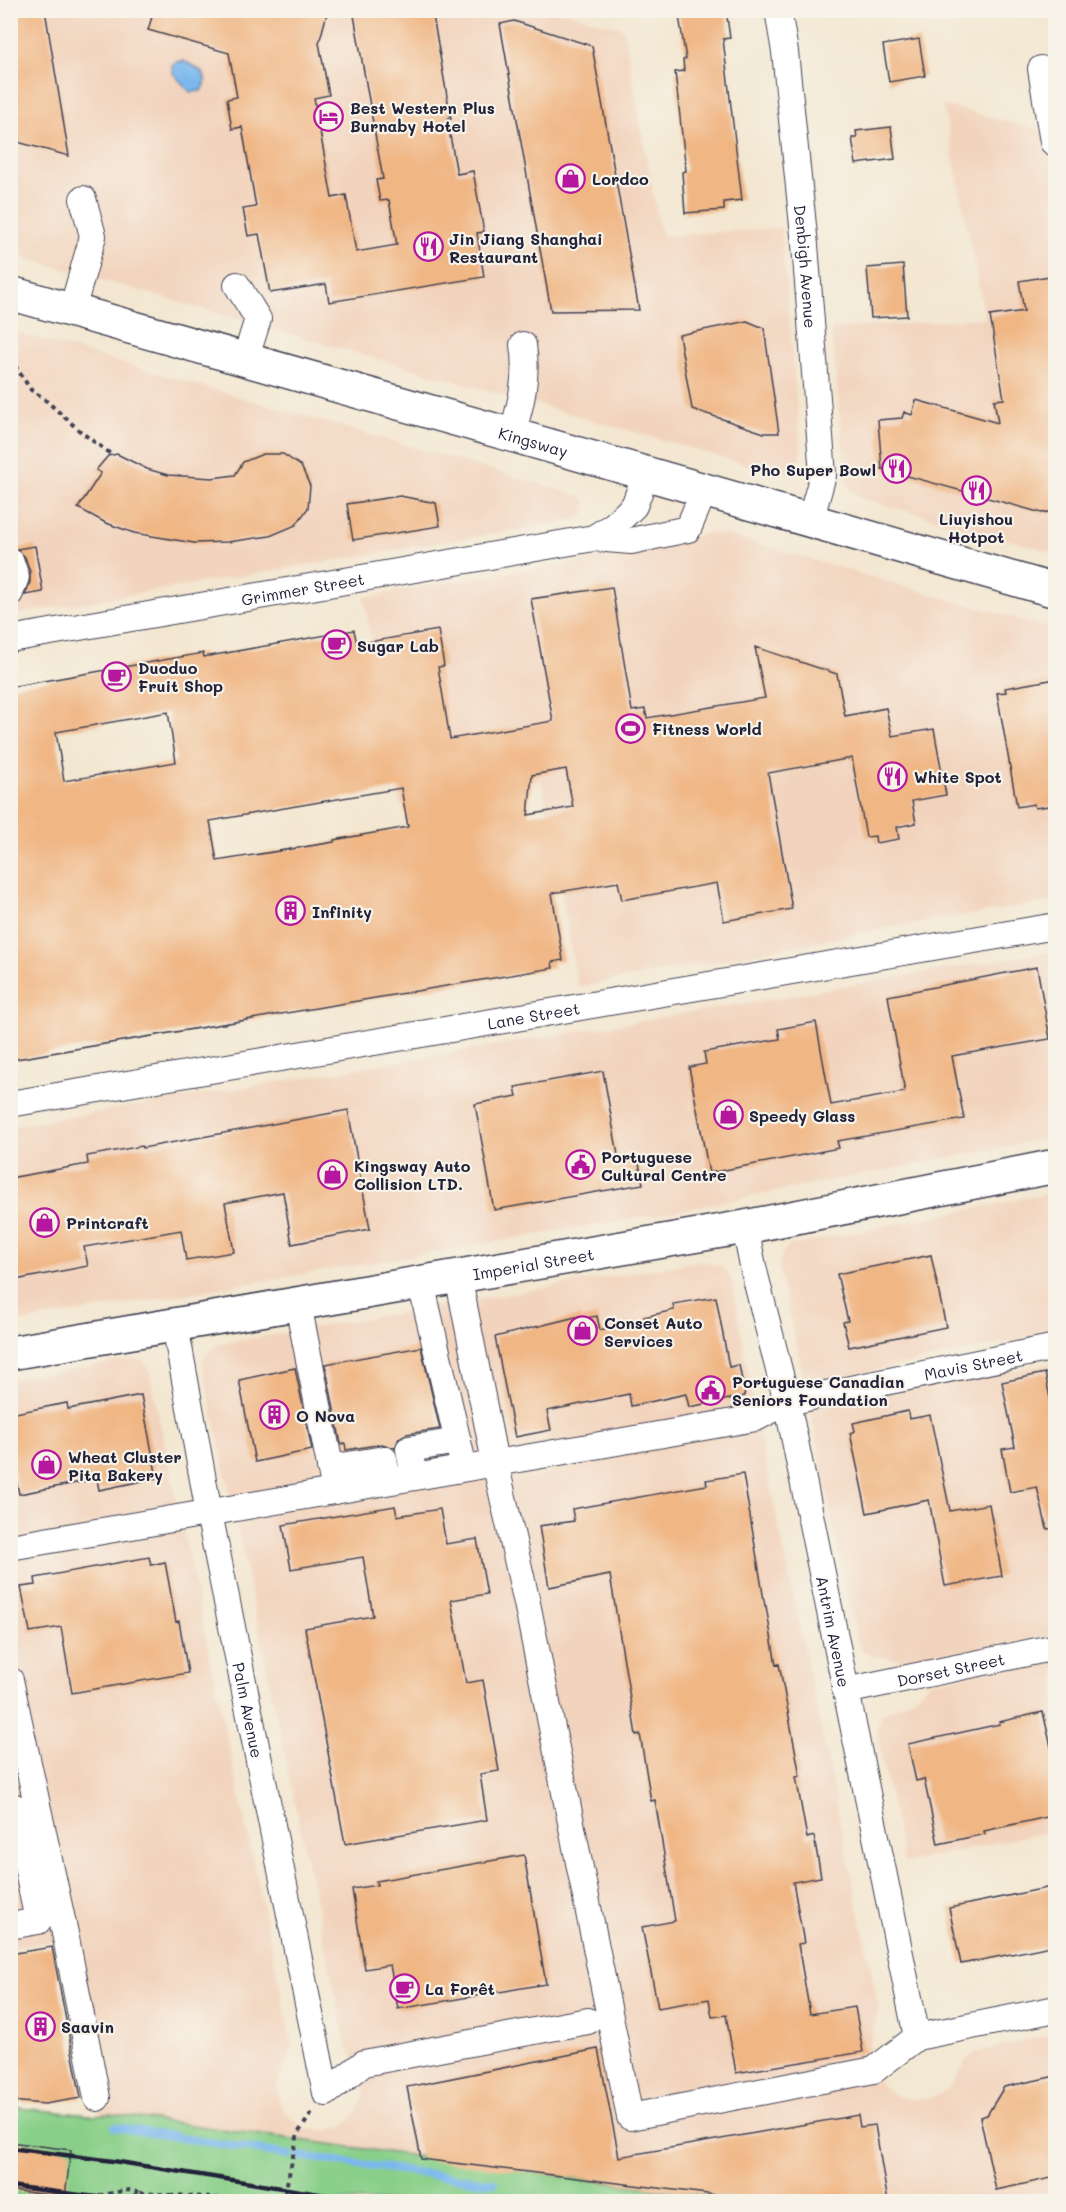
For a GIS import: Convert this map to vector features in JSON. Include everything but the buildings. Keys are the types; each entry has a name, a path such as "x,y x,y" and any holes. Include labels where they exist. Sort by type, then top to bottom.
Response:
{"main road":[{"name":"Kingsway","path":"10,293 1056,591"},
{"name":"Imperial Street","path":"10,1353 745,1227 1056,1166"}],"street":[{"name":"Denbigh Avenue","path":"778,10 785,52 805,245 823,475 810,521"},
{"path":"1041,69 1053,142 1056,143"},
{"path":"72,310 93,236 83,199"},
{"path":"237,285 258,319 245,360"},
{"path":"512,435 524,395 526,365 523,345"},
{"name":"Grimmer Street","path":"594,538 614,525 634,506 646,474"},
{"name":"Grimmer Street","path":"10,639 594,538 632,541 688,529 704,490"},
{"path":"10,593 16,577 11,562"},
{"name":"Lane Street","path":"10,1104 1056,926"},
{"name":"Antrim Avenue","path":"745,1227 787,1402 917,2037"},
{"path":"458,1276 630,2117 874,2070 917,2037 1056,2008"},
{"path":"421,1283 464,1468"},
{"path":"298,1304 332,1479"},
{"name":"Palm Avenue","path":"175,1325 209,1513 326,2093"},
{"name":"Mavis Street","path":"10,1547 209,1513 332,1479 388,1481 756,1418 787,1402 1056,1347"},
{"path":"414,1477 409,1449 458,1441"},
{"name":"Dorset Street","path":"845,1691 1056,1647"},
{"path":"10,1680 97,2098"},
{"path":"10,1808 15,1807 38,1921 10,1926"},
{"path":"326,2093 364,2063 588,2021"}],"path":[{"path":"10,358 31,390 42,396 81,432 112,455"},
{"path":"283,2202 298,2133 326,2093"},
{"path":"41,2201 42,2196 75,2200 128,2190 142,2193 272,2202"},
{"path":"115,2202 142,2193"},
{"path":"153,2202 176,2195"},
{"path":"10,2198 45,2202"}],"shaded area":[{"path":"557,10 623,28 661,236 781,228 801,448 800,460 794,468 786,472 773,472 11,254 10,11"},
{"path":"943,105 1055,134 1055,553 861,498 851,491 846,482 831,329 985,318"},
{"path":"11,331 581,496 587,503 586,511 580,519 11,615"},
{"path":"708,533 723,534 1055,630 1055,901 883,929 578,987 542,781 400,805 364,597 659,546"},
{"path":"1055,951 1055,1137 660,1214 14,1323 10,1304 10,1127"},
{"path":"1055,1192 1055,1332 817,1383 804,1380 779,1268 782,1253 789,1246"},
{"path":"701,1261 721,1266 731,1277 756,1418 879,2008 868,2048 872,2066 881,2085 892,2094 907,2099 930,2098 943,2092 952,2084 967,2060 975,2053 1055,2033 1055,2201 744,2201 100,2114 66,1939 11,1948 11,1794 26,1791 11,1680 11,1547 18,1546 10,1508 11,1380 133,1359 143,1361 149,1370 292,2044 291,2054 279,2076 277,2087 279,2099 284,2111 302,2128 327,2131 341,2127 351,2120 364,2097 364,2085 346,2044 203,1367 204,1356 218,1344"},
{"path":"1055,1363 1055,1634 936,1659 913,1661 873,1656 862,1650 857,1641 810,1410 820,1406"},
{"path":"1055,1657 1055,1830 904,1863 876,1730 882,1714 915,1697 929,1682"}],"green space":[{"path":"10,2107 89,2115 111,2114 742,2201 11,2201"}],"water":[{"path":"183,61 202,72 206,81 201,91 190,92 173,73 172,65"}],"waterway":[{"path":"115,2127 289,2155"},
{"path":"299,2156 494,2183"}],"railway":[{"path":"10,2148 113,2161 369,2202"},
{"path":"10,2186 135,2202"}],"place":[{"name":"Best Western Plus Burnaby Hotel","path":"329,116"},
{"name":"Lordco","path":"571,178"},
{"name":"Jin Jiang Shanghai Restaurant","path":"428,247"},
{"name":"Pho Super Bowl","path":"897,469"},
{"name":"Liuyishou Hotpot","path":"976,490"},
{"name":"Sugar Lab","path":"336,645"},
{"name":"Duoduo Fruit Shop","path":"117,676"},
{"name":"Fitness World","path":"631,728"},
{"name":"White Spot","path":"893,776"},
{"name":"Infinity","path":"291,911"},
{"name":"Speedy Glass","path":"728,1115"},
{"name":"Portuguese Cultural Centre","path":"580,1165"},
{"name":"Kingsway Auto Collision LTD.","path":"333,1174"},
{"name":"Printcraft","path":"45,1222"},
{"name":"Conset Auto Services","path":"583,1331"},
{"name":"Portuguese Canadian Seniors Foundation","path":"711,1390"},
{"name":"O Nova","path":"275,1415"},
{"name":"Wheat Cluster Pita Bakery","path":"47,1465"},
{"name":"La Forêt","path":"404,1988"},
{"name":"Saavin","path":"40,2026"}]}
